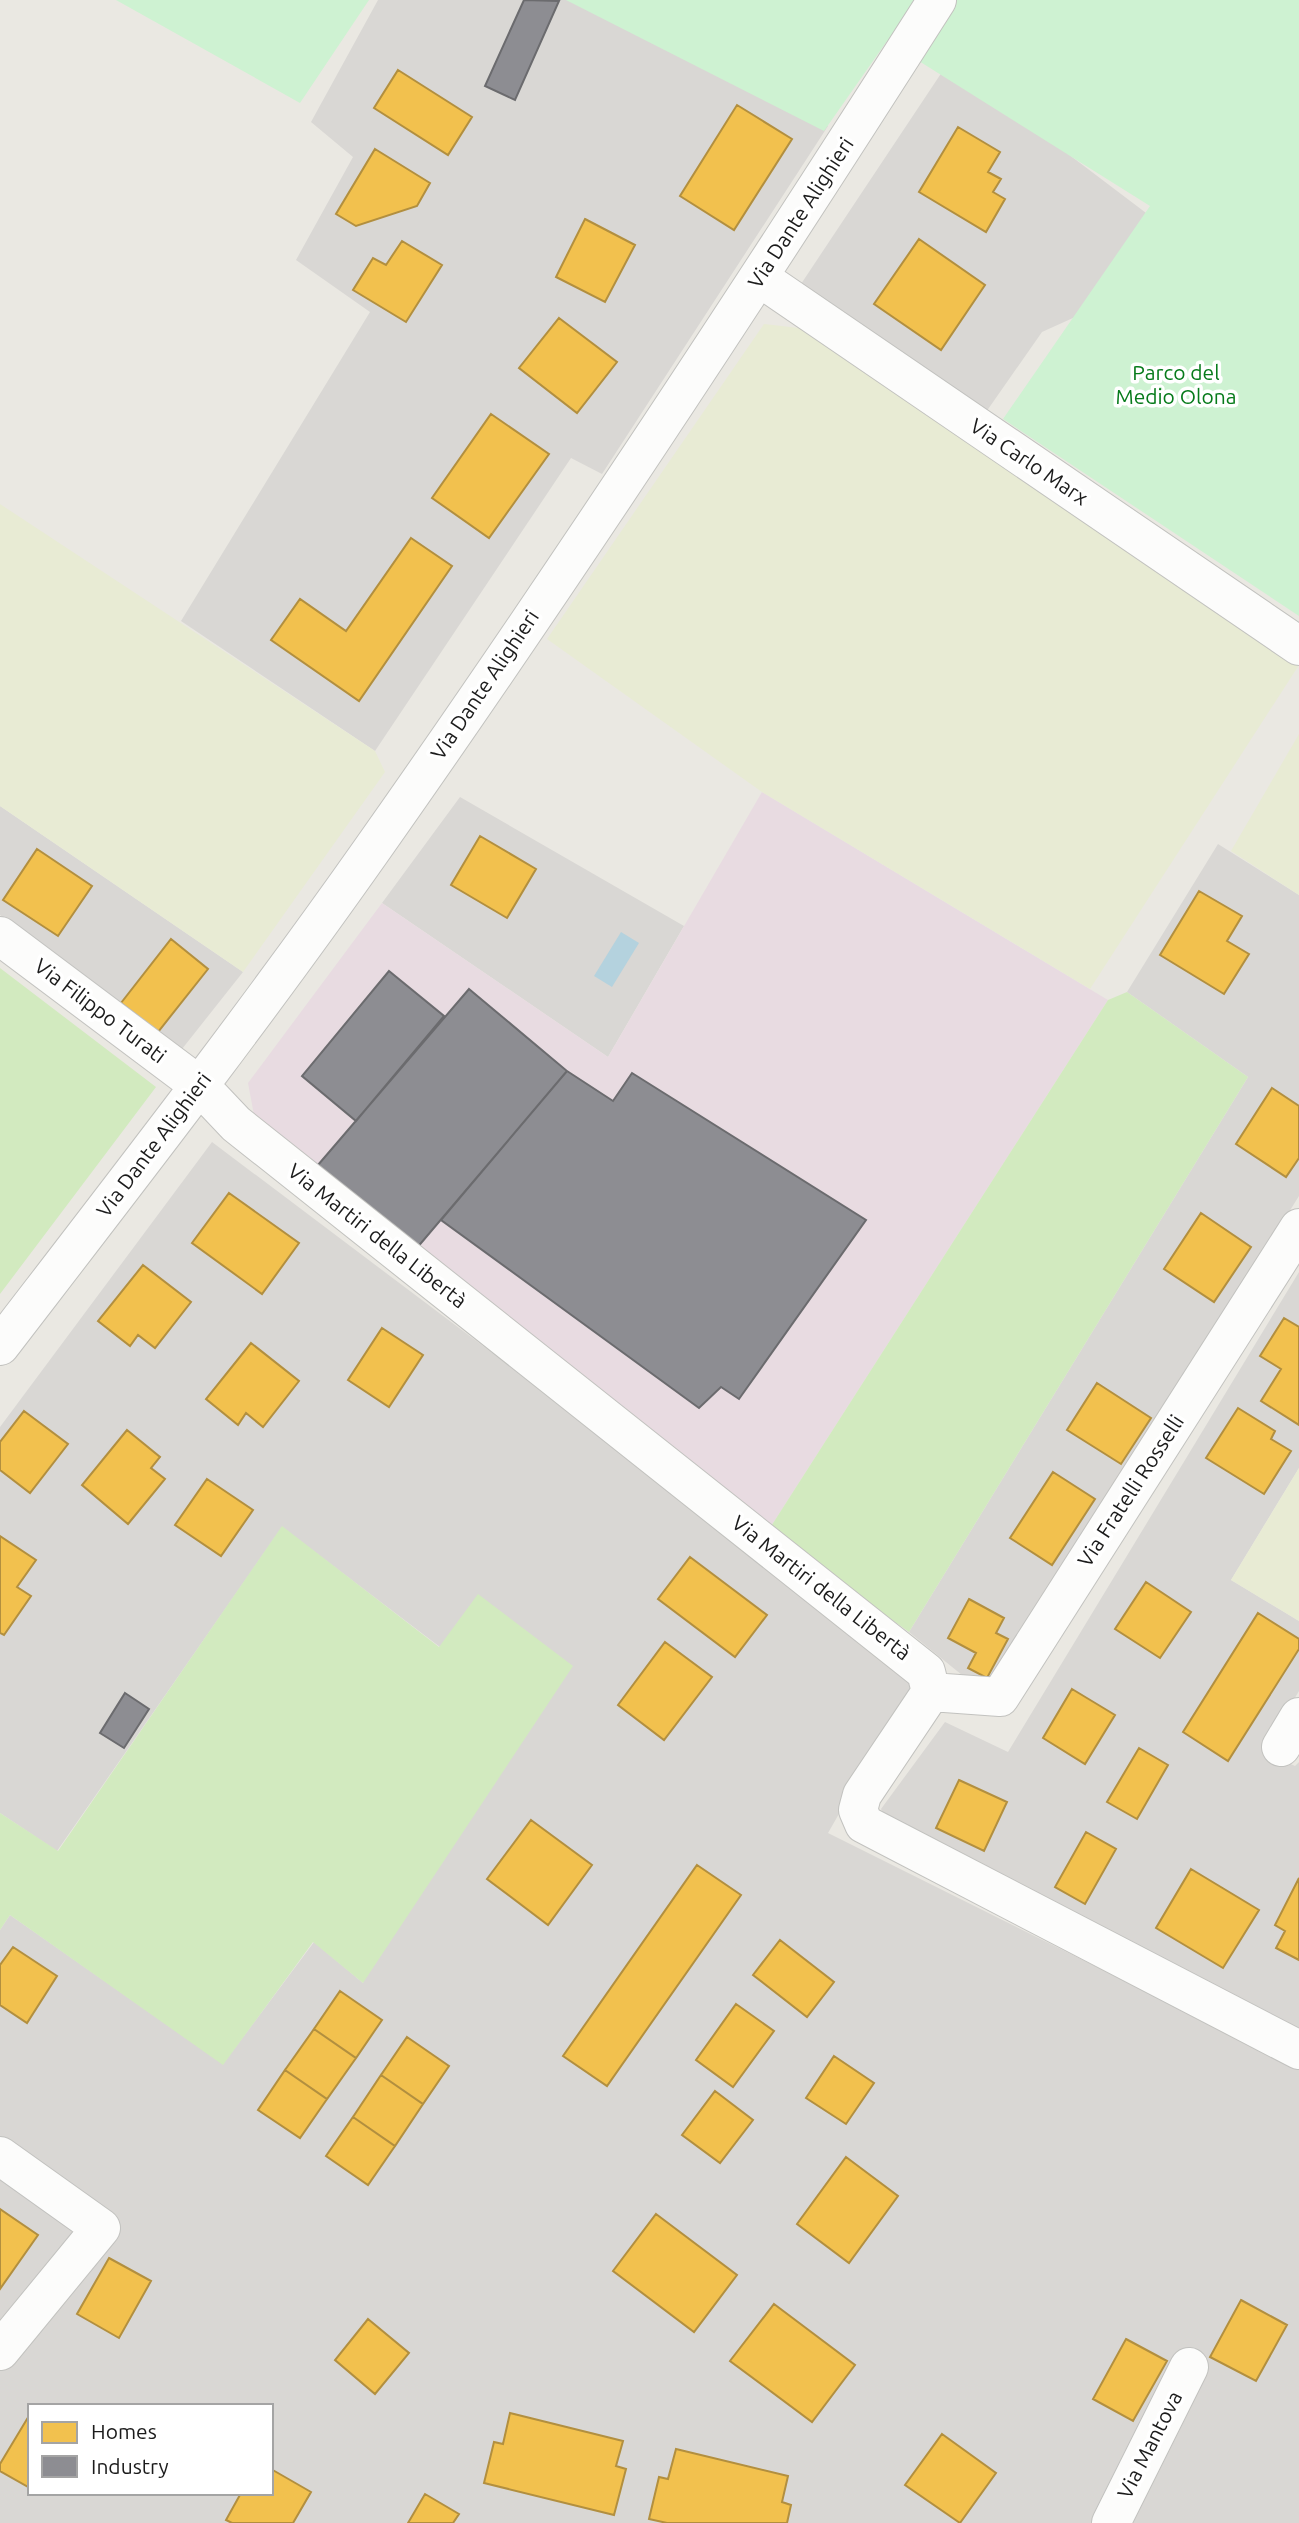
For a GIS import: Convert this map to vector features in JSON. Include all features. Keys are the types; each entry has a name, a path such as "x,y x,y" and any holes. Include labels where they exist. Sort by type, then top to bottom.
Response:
{"street":[{"name":"Via Dante Alighieri","path":"0,1346 200,1086 370,852 760,278 937,0"},
{"name":"Via Carlo Marx","path":"760,278 1299,646"},
{"name":"Via Filippo Turati","path":"0,936 200,1086"},
{"name":"Via Martiri della Libertà","path":"200,1086 236,1124 926,1672 931,1692"},
{"name":"Via Fratelli Rosselli","path":"931,1692 1000,1697 1299,1228"},
{"path":"931,1692 862,1795 858,1810 864,1824 1299,2050"},
{"path":"0,2156 101,2228 0,2351"},
{"name":"Via Mantova","path":"1111,2523 1189,2367"}],"shaded area":[{"path":"378,0 570,0 828,126 602,474 571,458 375,751 181,621 370,312 296,260 353,157 311,122"},
{"path":"948,63 1154,219 1095,308 1042,332 984,415 801,284"},
{"path":"762,792 1108,1000 768,1531 254,1115 248,1083 382,903 608,1057"},
{"path":"460,797 684,926 608,1057 382,903"},
{"path":"0,806 243,972 182,1049 0,915"},
{"path":"1218,844 1299,895 1299,1196 993,1685 978,1688 909,1632 1248,1077 1127,992"},
{"path":"212,1142 641,1465 914,1683 828,1833 1299,2068 1299,2523 0,2523 0,1930 10,1915 223,2064 314,1942 363,1983 440,1647 282,1527 57,1851 0,1813 0,1427"},
{"path":"1299,1272 1299,1468 1231,1580 1299,1621 1299,1691 1263,1751 1295,1766 1299,1762 1299,2033 889,1825 881,1809 945,1722 1008,1752"}],"green space":[{"path":"116,0 369,0 300,103"},
{"name":"Parco del Medio Olona","path":"566,0 1299,0 1299,616 1003,419 1150,206 887,41 824,131"},
{"path":"764,324 799,328 1299,665 1090,989 762,792 547,639"},
{"path":"0,504 375,751 385,772 243,972 0,806"},
{"path":"1299,734 1299,895 1231,851"},
{"path":"0,968 156,1087 0,1294"},
{"path":"1127,992 1248,1077 909,1632 768,1531 1108,1000"},
{"path":"1299,1468 1299,1621 1231,1580"},
{"path":"282,1526 439,1647 478,1594 573,1666 363,1983 313,1942 223,2065 10,1915 0,1930 0,1813 58,1851"}],"water":[{"path":"621,932 639,943 612,987 594,976"}],"building: Homes":[{"path":"398,70 472,117 448,155 374,108"},
{"path":"737,105 792,139 734,230 680,196"},
{"path":"958,127 1000,152 988,172 1001,179 993,192 1005,199 986,232 919,192"},
{"path":"375,149 430,183 417,206 356,226 336,214"},
{"path":"585,219 635,245 605,302 556,277"},
{"path":"919,239 985,285 941,350 874,304"},
{"path":"402,241 442,265 406,322 353,290 373,258 386,265"},
{"path":"559,318 617,362 577,413 519,368"},
{"path":"491,414 549,454 489,538 432,498"},
{"path":"411,538 452,566 359,701 271,640 300,599 346,631"},
{"path":"480,836 536,869 507,918 451,885"},
{"path":"37,849 92,886 58,936 3,900"},
{"path":"1199,891 1242,916 1227,941 1249,954 1224,994 1160,955"},
{"path":"171,939 208,969 158,1032 121,1003"},
{"path":"1272,1088 1299,1106 1299,1158 1286,1177 1236,1144"},
{"path":"229,1193 299,1243 262,1294 192,1243"},
{"path":"1201,1213 1251,1247 1214,1302 1164,1269"},
{"path":"143,1265 191,1302 155,1348 138,1335 130,1346 98,1321"},
{"path":"1284,1318 1299,1327 1299,1425 1261,1401 1281,1369 1260,1356"},
{"path":"382,1328 423,1355 389,1407 348,1380"},
{"path":"251,1343 299,1381 263,1427 246,1413 238,1425 206,1399"},
{"path":"1097,1383 1151,1418 1121,1464 1067,1430"},
{"path":"1238,1408 1275,1431 1271,1439 1291,1451 1264,1494 1206,1458"},
{"path":"24,1411 68,1444 30,1493 0,1470 0,1442"},
{"path":"127,1430 160,1457 151,1468 165,1479 128,1524 82,1485"},
{"path":"1053,1472 1095,1499 1052,1565 1010,1538"},
{"path":"207,1479 253,1510 221,1556 175,1525"},
{"path":"0,1536 36,1560 17,1587 31,1596 4,1635 0,1633"},
{"path":"690,1557 767,1615 735,1657 658,1599"},
{"path":"1146,1582 1191,1612 1160,1658 1115,1629"},
{"path":"969,1599 1004,1618 996,1633 1008,1639 987,1678 968,1668 976,1653 948,1638"},
{"path":"1258,1613 1299,1639 1299,1649 1228,1761 1183,1732"},
{"path":"665,1642 712,1677 664,1740 618,1705"},
{"path":"1072,1689 1115,1715 1085,1764 1043,1738"},
{"path":"1139,1748 1168,1765 1137,1819 1107,1802"},
{"path":"959,1780 1007,1802 984,1851 936,1828"},
{"path":"531,1820 592,1865 548,1925 487,1879"},
{"path":"1086,1832 1116,1849 1085,1904 1055,1887"},
{"path":"697,1865 741,1895 607,2086 563,2056"},
{"path":"1191,1869 1259,1910 1223,1968 1156,1928"},
{"path":"1299,1878 1299,1960 1276,1948 1285,1931 1275,1925"},
{"path":"780,1940 834,1982 807,2017 753,1975"},
{"path":"13,1947 57,1976 27,2023 0,2005 0,1965"},
{"path":"340,1991 382,2020 356,2058 314,2029"},
{"path":"736,2004 774,2031 733,2087 696,2060"},
{"path":"314,2029 356,2058 327,2099 285,2070"},
{"path":"407,2037 449,2066 423,2104 381,2075"},
{"path":"834,2056 874,2083 846,2124 806,2098"},
{"path":"285,2070 327,2099 300,2138 258,2110"},
{"path":"381,2075 423,2104 395,2146 353,2117"},
{"path":"715,2091 753,2120 720,2163 682,2135"},
{"path":"353,2117 395,2146 368,2185 326,2156"},
{"path":"846,2157 898,2196 849,2263 797,2224"},
{"path":"0,2209 38,2235 0,2289"},
{"path":"656,2214 737,2275 694,2332 613,2271"},
{"path":"109,2258 151,2281 119,2338 77,2314"},
{"path":"1241,2300 1287,2325 1256,2381 1210,2357"},
{"path":"774,2304 855,2365 812,2422 730,2361"},
{"path":"368,2319 409,2353 375,2394 335,2360"},
{"path":"1126,2339 1167,2361 1133,2421 1093,2399"},
{"path":"510,2413 623,2441 616,2466 626,2469 614,2515 484,2483 494,2442 503,2444"},
{"path":"28,2417 28,2487 0,2471 0,2464"},
{"path":"942,2434 996,2473 960,2523 905,2485"},
{"path":"676,2449 788,2476 782,2502 791,2505 787,2523 667,2523 649,2519 659,2477 668,2479"},
{"path":"273,2470 311,2492 293,2523 232,2523 226,2520 240,2495 273,2495"},
{"path":"425,2494 459,2514 453,2523 408,2523"}],"building: Industry":[{"path":"524,0 559,1 515,100 485,86"},
{"path":"389,971 444,1016 356,1121 302,1076"},
{"path":"469,989 567,1071 416,1249 318,1165"},
{"path":"567,1071 613,1101 632,1073 866,1220 739,1399 721,1387 699,1408 441,1220"},
{"path":"125,1693 149,1709 124,1748 100,1733"}]}
